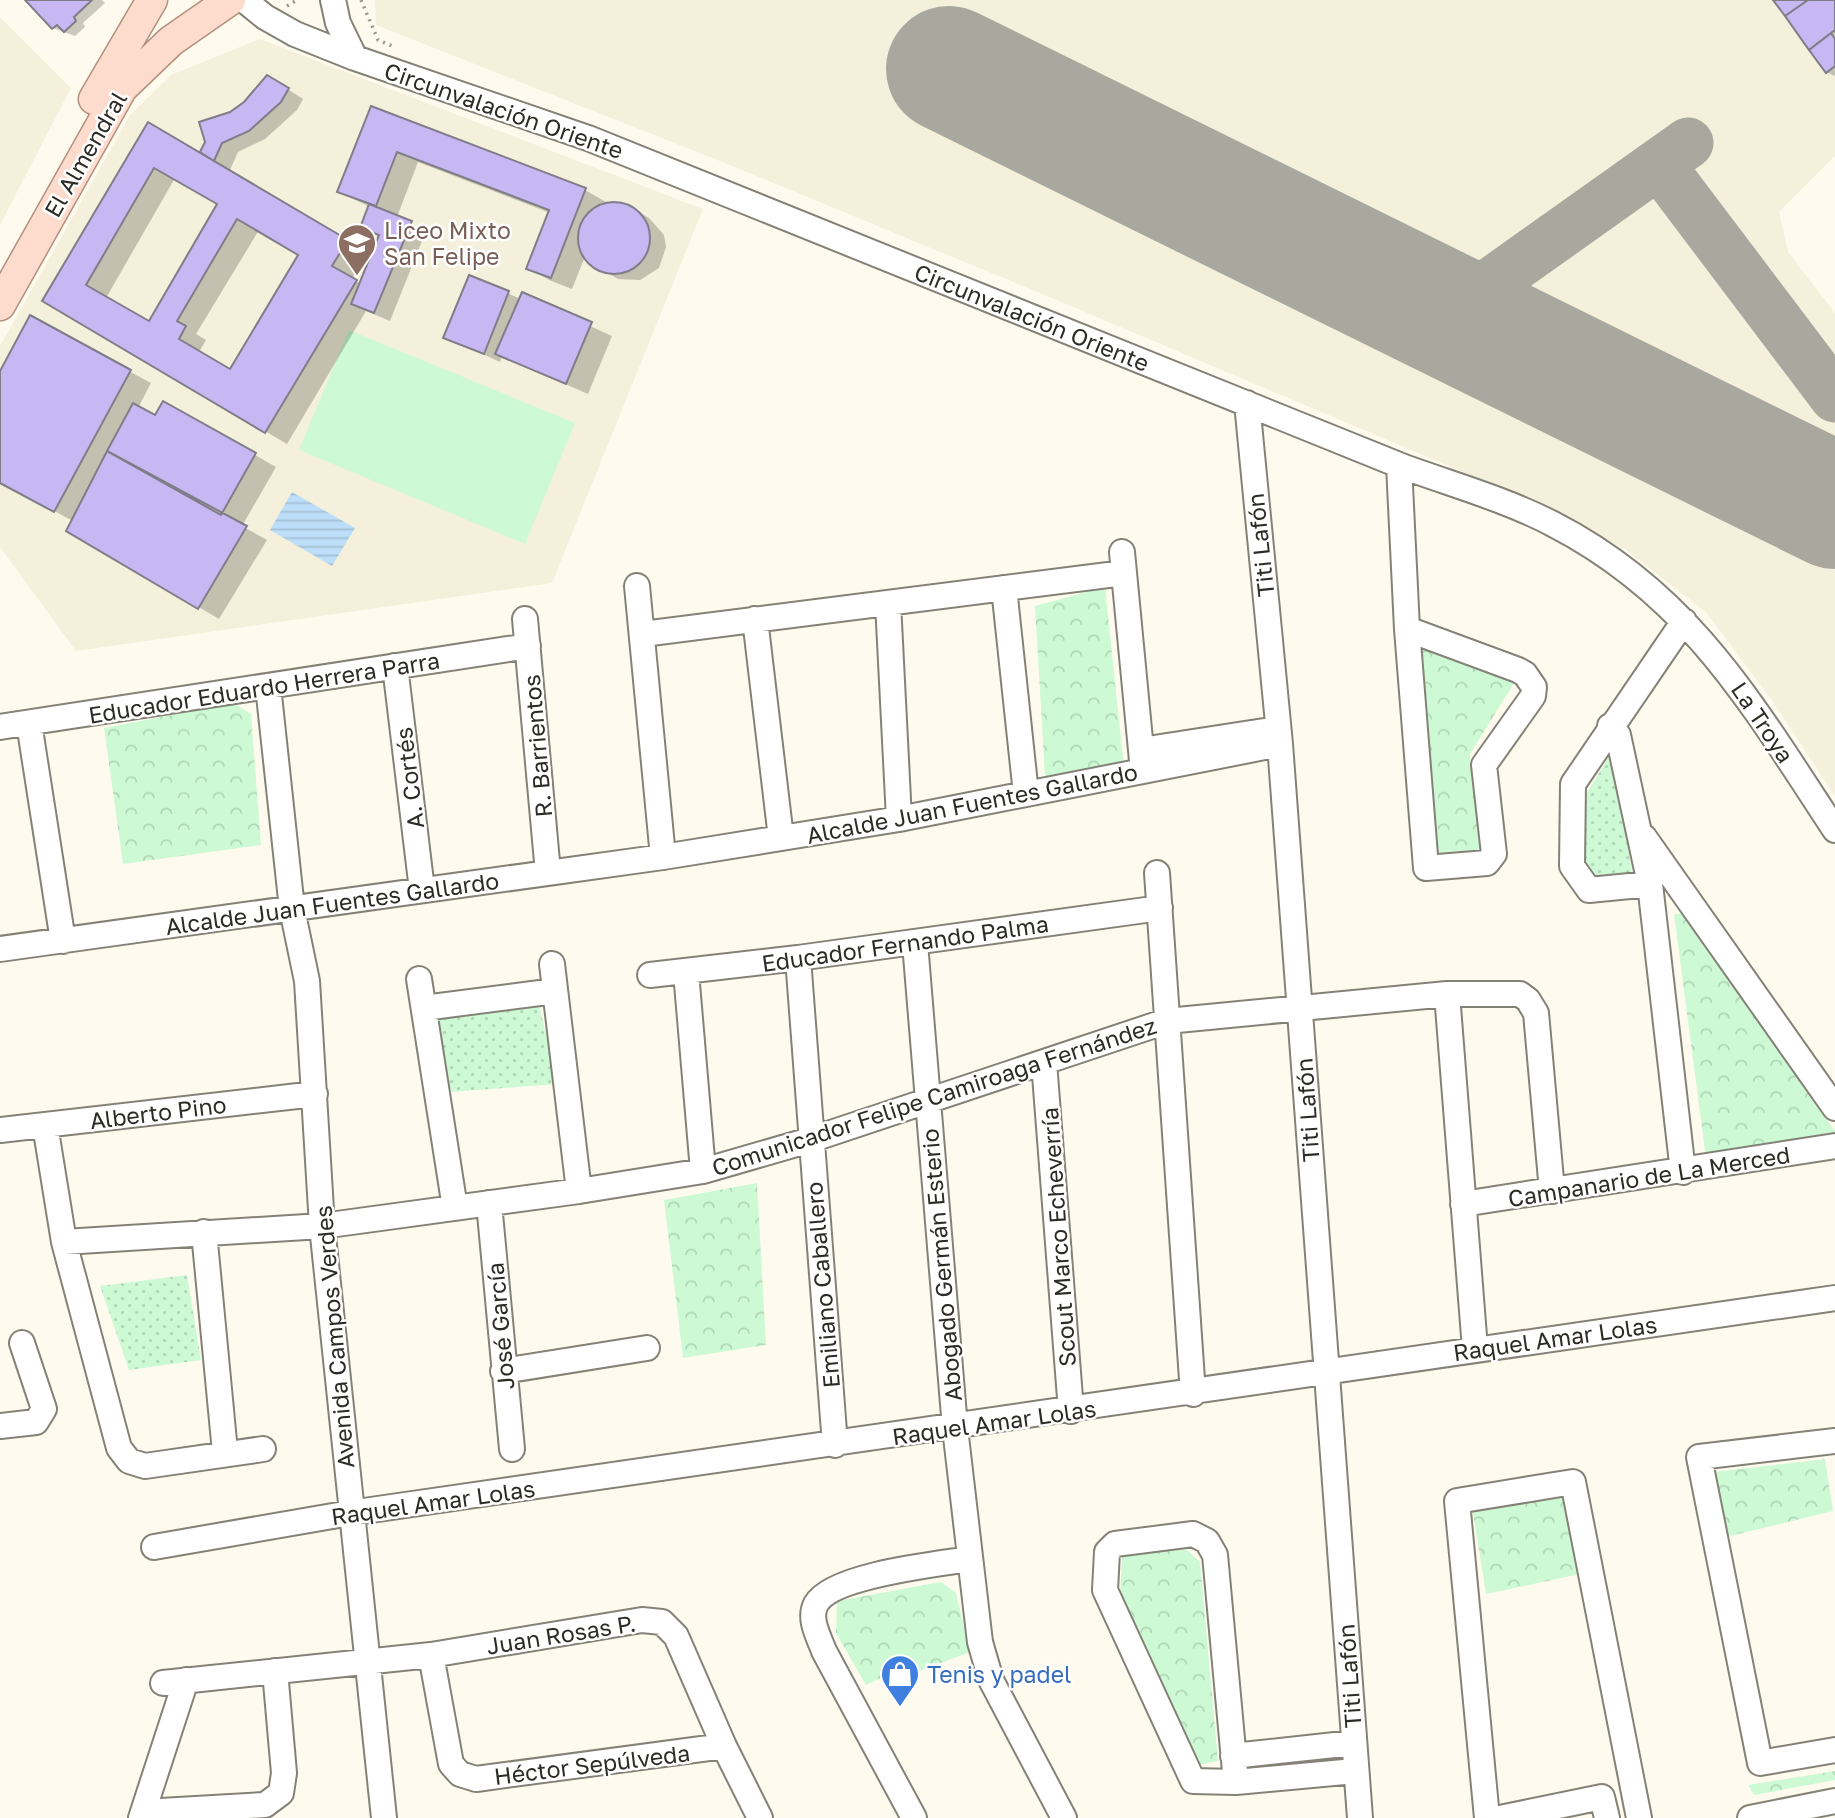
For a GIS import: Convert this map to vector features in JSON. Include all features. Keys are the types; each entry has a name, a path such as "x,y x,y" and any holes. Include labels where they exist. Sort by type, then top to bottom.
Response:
{"main road":[{"name":"El Almendral","path":"0,267 152,0"},
{"name":"El Almendral","path":"0,305 110,105 122,89 171,41 230,0"}],"street":[{"name":"Circunvalación Oriente","path":"244,0 280,26 355,58 588,138 1399,465 1553,523 1636,577 1691,627"},
{"name":"Circunvalación Oriente","path":"334,0 338,23 355,58"},
{"name":"Titi Lafón","path":"1247,403 1279,736 1360,1818"},
{"path":"1399,465 1407,629 1426,868 1487,863 1494,854 1484,765 1533,696 1534,687 1518,670 1407,629"},
{"path":"643,634 1004,588 1123,562 1142,761"},
{"path":"636,586 643,634 663,857"},
{"path":"1004,588 1026,794"},
{"path":"888,603 899,819"},
{"name":"R. Barrientos","path":"525,619 548,873"},
{"path":"755,620 781,838"},
{"path":"1650,884 1589,890 1572,866 1573,784 1691,627"},
{"name":"La Troya","path":"1691,627 1739,685 1835,830"},
{"name":"Educador Eduardo Herrera Parra","path":"0,727 528,646"},
{"name":"A. Cortés","path":"396,666 422,890"},
{"name":"Avenida Campos Verdes","path":"268,686 292,909 307,981 322,1226 384,1818"},
{"path":"29,723 63,941"},
{"path":"1614,731 1650,884 1683,1172"},
{"name":"Alcalde Juan Fuentes Gallardo","path":"0,949 663,857 899,819 1026,794 1142,761 1279,736"},
{"path":"1639,829 1835,1108"},
{"path":"1157,873 1193,1394"},
{"name":"Educador Fernando Palma","path":"650,975 915,943 1160,908"},
{"name":"Abogado Germán Esterio","path":"915,943 955,1428 980,1642 991,1680 1064,1818"},
{"name":"Emiliano Caballero","path":"798,958 835,1445"},
{"path":"552,964 579,1191"},
{"path":"686,972 703,1171"},
{"path":"419,979 455,1208"},
{"path":"424,1008 555,991"},
{"path":"1447,993 1475,1349"},
{"name":"Comunicador Felipe Camiroaga Fernández","path":"64,1242 322,1226 703,1171 810,1140 1167,1021 1447,993 1520,994 1528,1000 1536,1013 1552,1191"},
{"name":"Scout Marco Echeverría","path":"1044,1062 1071,1411"},
{"name":"Alberto Pino","path":"0,1130 315,1094"},
{"path":"45,1125 64,1242 119,1448 129,1461 145,1466 225,1452 263,1449"},
{"name":"Campanario de La Merced","path":"1463,1204 1683,1172 1835,1146"},
{"name":"José García","path":"489,1203 512,1449"},
{"path":"204,1232 225,1452"},
{"name":"Raquel Amar Lolas","path":"154,1547 350,1513 1193,1394 1475,1349 1835,1298"},
{"path":"0,1426 36,1422 44,1409 22,1343"},
{"path":"503,1371 647,1348"},
{"path":"1835,1441 1699,1457 1760,1763 1835,1749"},
{"path":"1487,1818 1457,1501 1573,1482 1639,1818"},
{"path":"1236,1782 1215,1555 1207,1541 1192,1534 1115,1544 1107,1552 1105,1590 1193,1781 1236,1782 1355,1771"},
{"path":"914,1818 824,1651 813,1622 816,1605 829,1591 850,1582 970,1559"},
{"name":"Juan Rosas P.","path":"142,1815 175,1682 431,1655 642,1620 662,1622 676,1636 724,1746 760,1818"},
{"name":"Héctor Sepúlveda","path":"431,1655 451,1764 460,1774 476,1779 724,1746"},
{"path":"142,1815 265,1805 281,1793 284,1773 275,1671"},
{"path":"1233,1756 1353,1743"},
{"path":"1500,1818 1604,1807 1633,1791"},
{"path":"1750,1818 1835,1801"}],"shaded area":[{"path":"375,0 1835,0 1835,156 1779,212 1788,252 1835,313 1835,796 1771,699 1706,612 1623,548 1515,494 1059,301 725,163 376,25"},
{"path":"0,17 71,88 0,225"},
{"name":"Liceo Mixto San Felipe","path":"260,39 703,209 552,583 76,651 0,547 0,346 130,115 171,75"}],"green space":[{"path":"349,330 575,423 525,544 299,450"},
{"path":"1105,587 1124,767 1045,776 1035,606"},
{"path":"1413,640 1517,678 1470,754 1483,858 1433,860"},
{"path":"233,703 251,714 261,845 123,864 104,728"},
{"path":"1614,748 1632,874 1592,881 1580,872 1587,793"},
{"path":"1674,914 1682,914 1835,1131 1835,1136 1706,1159"},
{"path":"539,1004 557,1084 451,1092 437,1018"},
{"path":"757,1183 766,1345 683,1358 664,1200"},
{"path":"187,1275 201,1360 129,1370 100,1286"},
{"path":"1825,1459 1833,1511 1722,1538 1713,1472"},
{"path":"1561,1495 1580,1574 1486,1594 1473,1512"},
{"path":"1185,1548 1200,1562 1218,1761 1199,1765 1120,1600 1122,1555"},
{"path":"941,1582 956,1593 970,1652 917,1672 911,1664 866,1685 836,1633 837,1601"},
{"path":"1835,1771 1835,1780 1754,1795 1748,1785"}],"water":[{"path":"292,492 355,528 332,566 270,530"}],"building":[{"path":"25,0 92,0 74,17 76,21 64,32 57,25 52,29"},
{"path":"1773,0 1808,0 1785,16"},
{"path":"1808,0 1835,0 1835,30 1809,50 1785,16"},
{"path":"1831,33 1835,39 1835,66 1826,73 1809,50"},
{"path":"267,75 289,88 281,102 249,131 222,143 214,161 200,152 205,142 199,122 230,112 244,102"},
{"path":"371,106 586,188 551,278 526,269 549,210 397,152 376,206 337,192"},
{"path":"148,122 348,240 332,266 357,280 265,433 42,301","holes":["154,168 217,204 149,321 86,285","237,219 298,255 230,369 179,339 186,326 177,321"]},
{"path":"614,202 634,208 644,218 650,238 644,258 634,268 614,274 594,268 584,258 578,238 584,218 594,208"},
{"path":"369,204 412,221 374,313 351,304 379,235 360,228"},
{"path":"469,275 509,291 484,354 443,338"},
{"path":"522,292 592,322 566,384 495,354"},
{"path":"30,315 131,370 54,512 0,483 0,371"},
{"path":"163,401 256,453 221,515 107,451 133,403 155,415"},
{"path":"107,451 247,526 198,609 66,531"}],"taxiway":[{"path":"1446,315 1688,143"},
{"path":"1659,164 1835,397"}],"runway":[{"path":"949,69 1835,506"}],"place":[{"name":"Liceo Mixto San Felipe","path":"357,277"},
{"name":"Tenis y padel","path":"900,1708"}]}
